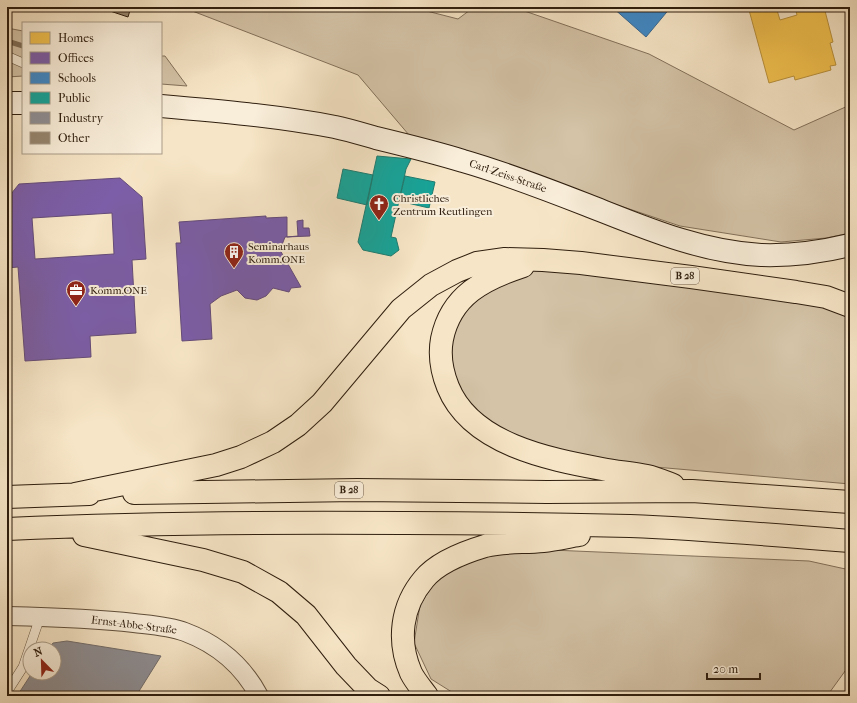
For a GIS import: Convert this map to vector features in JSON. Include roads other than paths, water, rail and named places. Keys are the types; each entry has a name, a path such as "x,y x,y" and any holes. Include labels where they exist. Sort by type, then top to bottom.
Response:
{"highway":[{"name":"B 28","path":"75,494 216,465 241,458 273,442 298,425 322,403 401,309 431,285 457,271 477,263 505,259 581,263 692,277 826,298 850,298"},
{"path":"543,260 492,277 480,284 467,294 451,315 443,335 441,356 445,378 454,400 474,423 496,438 518,447 552,458 602,469 648,476 692,491"},
{"name":"B 28","path":"826,298 850,306"},
{"name":"B 28","path":"7,497 75,494 357,490 547,492 692,491 850,502"},
{"path":"7,530 317,522 536,524 630,526 736,532 850,541"},
{"path":"427,696 412,674 404,652 402,639 403,624 407,609 413,594 425,578 443,564 463,554 487,546 517,542 543,541 630,526"},
{"path":"47,528 203,560 243,572 279,592 306,615 346,666 368,689 379,696"}],"street":[{"path":"7,103 22,103"},
{"name":"Carl-Zeiss-Straße","path":"162,106 281,118 336,128 419,148 464,161 546,189 663,234 696,245 760,255 792,255 850,245"},
{"name":"Ernst-Abbe-Straße","path":"7,616 122,622 159,626 184,632 205,641 236,664 248,678 259,696"}],"lane":[{"path":"7,56 22,63"},
{"path":"7,692 23,667 40,617"}],"waterway":[{"path":"7,41 22,46"}],"place":[{"name":"Christliches Zentrum Reutlingen","path":"379,221"},
{"name":"Seminarhaus Komm.ONE","path":"234,269"},
{"name":"Komm.ONE","path":"76,307"}]}
